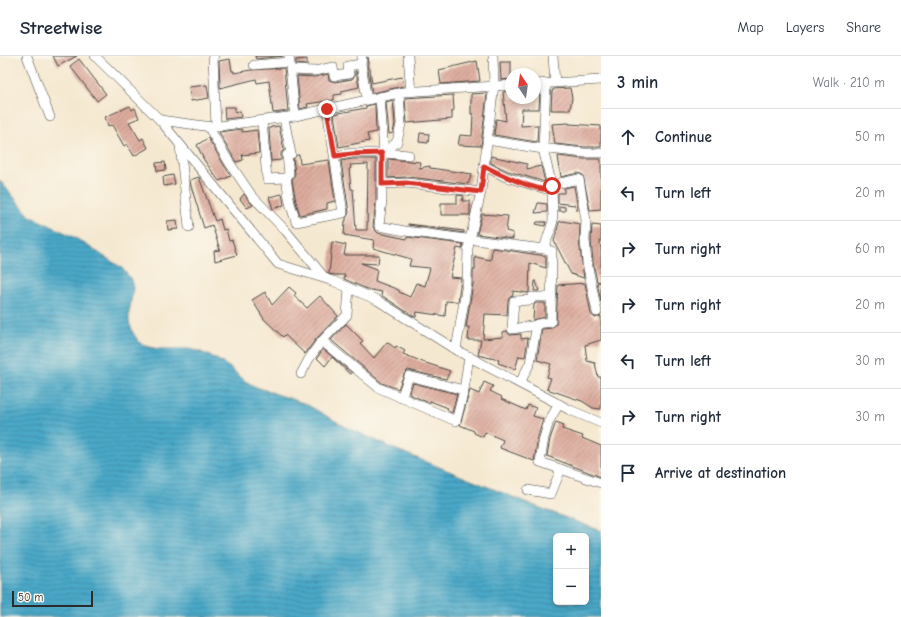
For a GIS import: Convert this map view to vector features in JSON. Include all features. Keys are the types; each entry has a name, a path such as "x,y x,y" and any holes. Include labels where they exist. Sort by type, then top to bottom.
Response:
{"street":[{"path":"27,56 50,118"},
{"path":"95,56 160,120 278,264 324,278 377,300 456,350 559,404 601,423"},
{"path":"214,56 212,126 229,162 252,196 286,231 324,278"},
{"path":"408,56 411,92"},
{"path":"456,350 467,283 468,248 481,192 494,85 493,56"},
{"path":"544,249 553,221 552,186 542,148 551,83 553,56"},
{"path":"254,65 290,63 315,71 332,67 334,76 349,74 348,66 362,60 367,100"},
{"path":"290,63 295,116"},
{"path":"541,84 601,80"},
{"path":"160,120 212,126 262,121 295,116 399,93 505,85"},
{"path":"383,153 397,142 400,124 399,93"},
{"path":"380,97 383,153 382,200 379,226 405,231 552,251 552,297 551,322 537,324 537,326 512,329 514,301 531,300 532,297 552,297"},
{"path":"284,118 291,154 287,155 289,174 286,178 290,203 296,222 343,213 327,109"},
{"path":"262,121 267,179 286,178"},
{"path":"487,140 584,153 601,153"},
{"path":"180,145 189,227"},
{"path":"335,156 383,153 409,155"},
{"path":"484,166 506,178 546,189 560,182 579,179 586,220 587,263 597,288 597,312"},
{"path":"382,184 406,183 481,192"},
{"path":"301,374 309,359 322,341 347,315 349,288"},
{"path":"520,383 530,363 537,326"},
{"path":"322,341 379,388 456,421 464,390 469,356"},
{"path":"401,398 409,376 464,390"},
{"path":"559,404 549,421 544,438 540,462 601,483"},
{"path":"528,490 551,494 560,469"}],"water":[{"path":"0,181 30,216 74,237 122,268 130,278 133,287 129,322 133,333 139,342 146,346 158,349 189,349 213,357 229,367 245,381 256,387 306,404 342,425 397,450 601,531 601,617 0,617"}],"building":[{"path":"53,56 77,56 58,66"},
{"path":"255,56 283,56 256,59"},
{"path":"368,57 372,83 402,77 404,86 372,93 367,64"},
{"path":"79,59 106,94 97,101 70,66"},
{"path":"230,59 232,71 234,71 234,73 251,70 284,68 288,111 273,113 269,81 257,83 256,79 220,88 219,61"},
{"path":"307,59 307,65 296,64 296,60"},
{"path":"477,61 480,81 441,84 439,70"},
{"path":"500,62 511,62 511,68 505,68 505,80 501,80"},
{"path":"355,71 359,87 342,91 342,94 334,95 334,100 307,104 308,107 300,109 297,76 315,77 328,74 329,80 335,82 352,79 355,76"},
{"path":"207,85 209,98 191,101 189,87"},
{"path":"570,88 572,98 570,110 551,110 553,89"},
{"path":"503,92 505,92 505,104 539,104 539,109 522,109 521,126 538,125 537,142 494,135 496,119 506,121"},
{"path":"487,93 481,146 458,145 460,135 472,136 473,114 471,114 471,94"},
{"path":"453,95 454,110 452,111 452,119 407,123 405,98"},
{"path":"393,100 395,124 393,133 389,134 386,102"},
{"path":"375,104 376,132 367,134 369,141 339,147 334,114 366,108 366,106"},
{"path":"130,106 132,110 135,108 139,118 129,122 140,140 143,138 148,148 134,156 127,144 124,146 112,125 108,126 105,117"},
{"path":"224,107 235,107 235,112 240,111 241,117 225,119"},
{"path":"569,123 601,126 601,147 555,144 552,124"},
{"path":"279,126 284,150 281,153 281,160 271,161 269,128"},
{"path":"242,129 242,132 257,130 259,153 242,155 243,160 236,162 219,132"},
{"path":"420,133 429,134 428,143 419,142"},
{"path":"208,138 231,176 219,181 204,160 197,145"},
{"path":"299,155 300,164 329,160 335,201 327,203 327,209 300,215 292,180 295,173 293,159"},
{"path":"491,156 527,164 527,169 541,166 545,182 508,171 491,163"},
{"path":"558,156 583,159 601,159 601,209 590,210 583,175 578,173 561,177"},
{"path":"353,159 376,159 376,200 373,226 378,233 407,239 407,237 463,244 462,249 457,248 450,277 461,278 458,302 446,301 445,316 417,312 416,317 413,316 381,295 382,292 367,289 344,279 345,275 329,274 332,242 346,245 344,255 379,255 378,264 361,263 377,269 375,281 399,290 399,292 410,297 416,283 425,286 430,268 409,266 411,259 373,248 374,240 344,235 345,221 349,212 341,161","holes":["368,164 367,230 356,230 353,189 351,189 349,169 351,168 350,165"]},
{"path":"388,159 420,162 419,168 430,166 430,168 472,174 468,184 408,177 388,178"},
{"path":"165,162 166,170 157,171 156,163"},
{"path":"173,175 175,184 164,186 163,177"},
{"path":"199,177 215,221 220,219 223,230 226,229 229,241 232,240 237,255 215,261 214,251 220,250 212,225 204,228 191,186 190,180"},
{"path":"574,186 578,210 576,210 575,205 558,203 558,193 564,193 564,188"},
{"path":"244,194 253,205 247,208 240,199"},
{"path":"282,194 284,205 273,209 269,197"},
{"path":"457,195 464,196 462,201 470,201 470,215 441,215 441,203 457,203"},
{"path":"538,203 547,204 547,212 535,213"},
{"path":"559,206 565,207 565,211 559,211"},
{"path":"482,214 508,216 506,231 513,233 513,239 477,234"},
{"path":"177,220 178,229 168,230 167,221"},
{"path":"562,221 580,224 579,241 584,278 571,274 554,241 559,222"},
{"path":"537,222 546,222 545,226 536,224"},
{"path":"408,225 464,231 464,233"},
{"path":"592,225 601,226 601,302 597,282 600,282 597,281 593,262 591,240"},
{"path":"492,248 546,256 546,268 530,263 529,292 513,291 513,295 508,300 507,315 485,314 483,339 503,337 503,332 507,331 510,335 521,334 521,339 528,338 525,357 519,356 515,369 498,363 499,360 478,355 481,340 468,340 469,327 466,327 473,284 473,270 475,270 475,257 491,260"},
{"path":"536,281 539,291 534,291"},
{"path":"585,283 591,314 595,318 601,316 601,340 585,345 587,361 595,363 598,377 601,377 601,409 593,408 582,401 547,389 551,378 547,377 551,364 537,360 542,329 552,328 556,324 558,285"},
{"path":"289,287 296,293 294,296 307,308 320,296 338,316 316,339 305,354 285,335 283,337 264,319 252,300 265,292 272,305"},
{"path":"536,303 545,303 545,317 533,320 534,305"},
{"path":"346,324 363,341 360,343 374,358 387,342 395,348 396,346 405,351 403,354 450,371 446,379 408,370 404,374 398,389 382,383 331,340"},
{"path":"323,349 352,373 350,374 332,357 325,366 317,358"},
{"path":"484,382 493,386 490,391 502,397 501,399 526,410 528,405 536,408 533,416 543,419 534,461 500,448 503,440 485,432 483,437 460,425 470,390 479,394"},
{"path":"413,383 457,394 452,413 447,410 448,408 430,401 429,403 409,394"},
{"path":"556,422 564,425 562,429 583,436 582,438 601,446 601,477 547,456 550,439"}],"route":[{"path":"327,109 335,156 382,153 382,184 406,183 481,192 484,166 506,178 539,188 546,189 552,186"}]}
